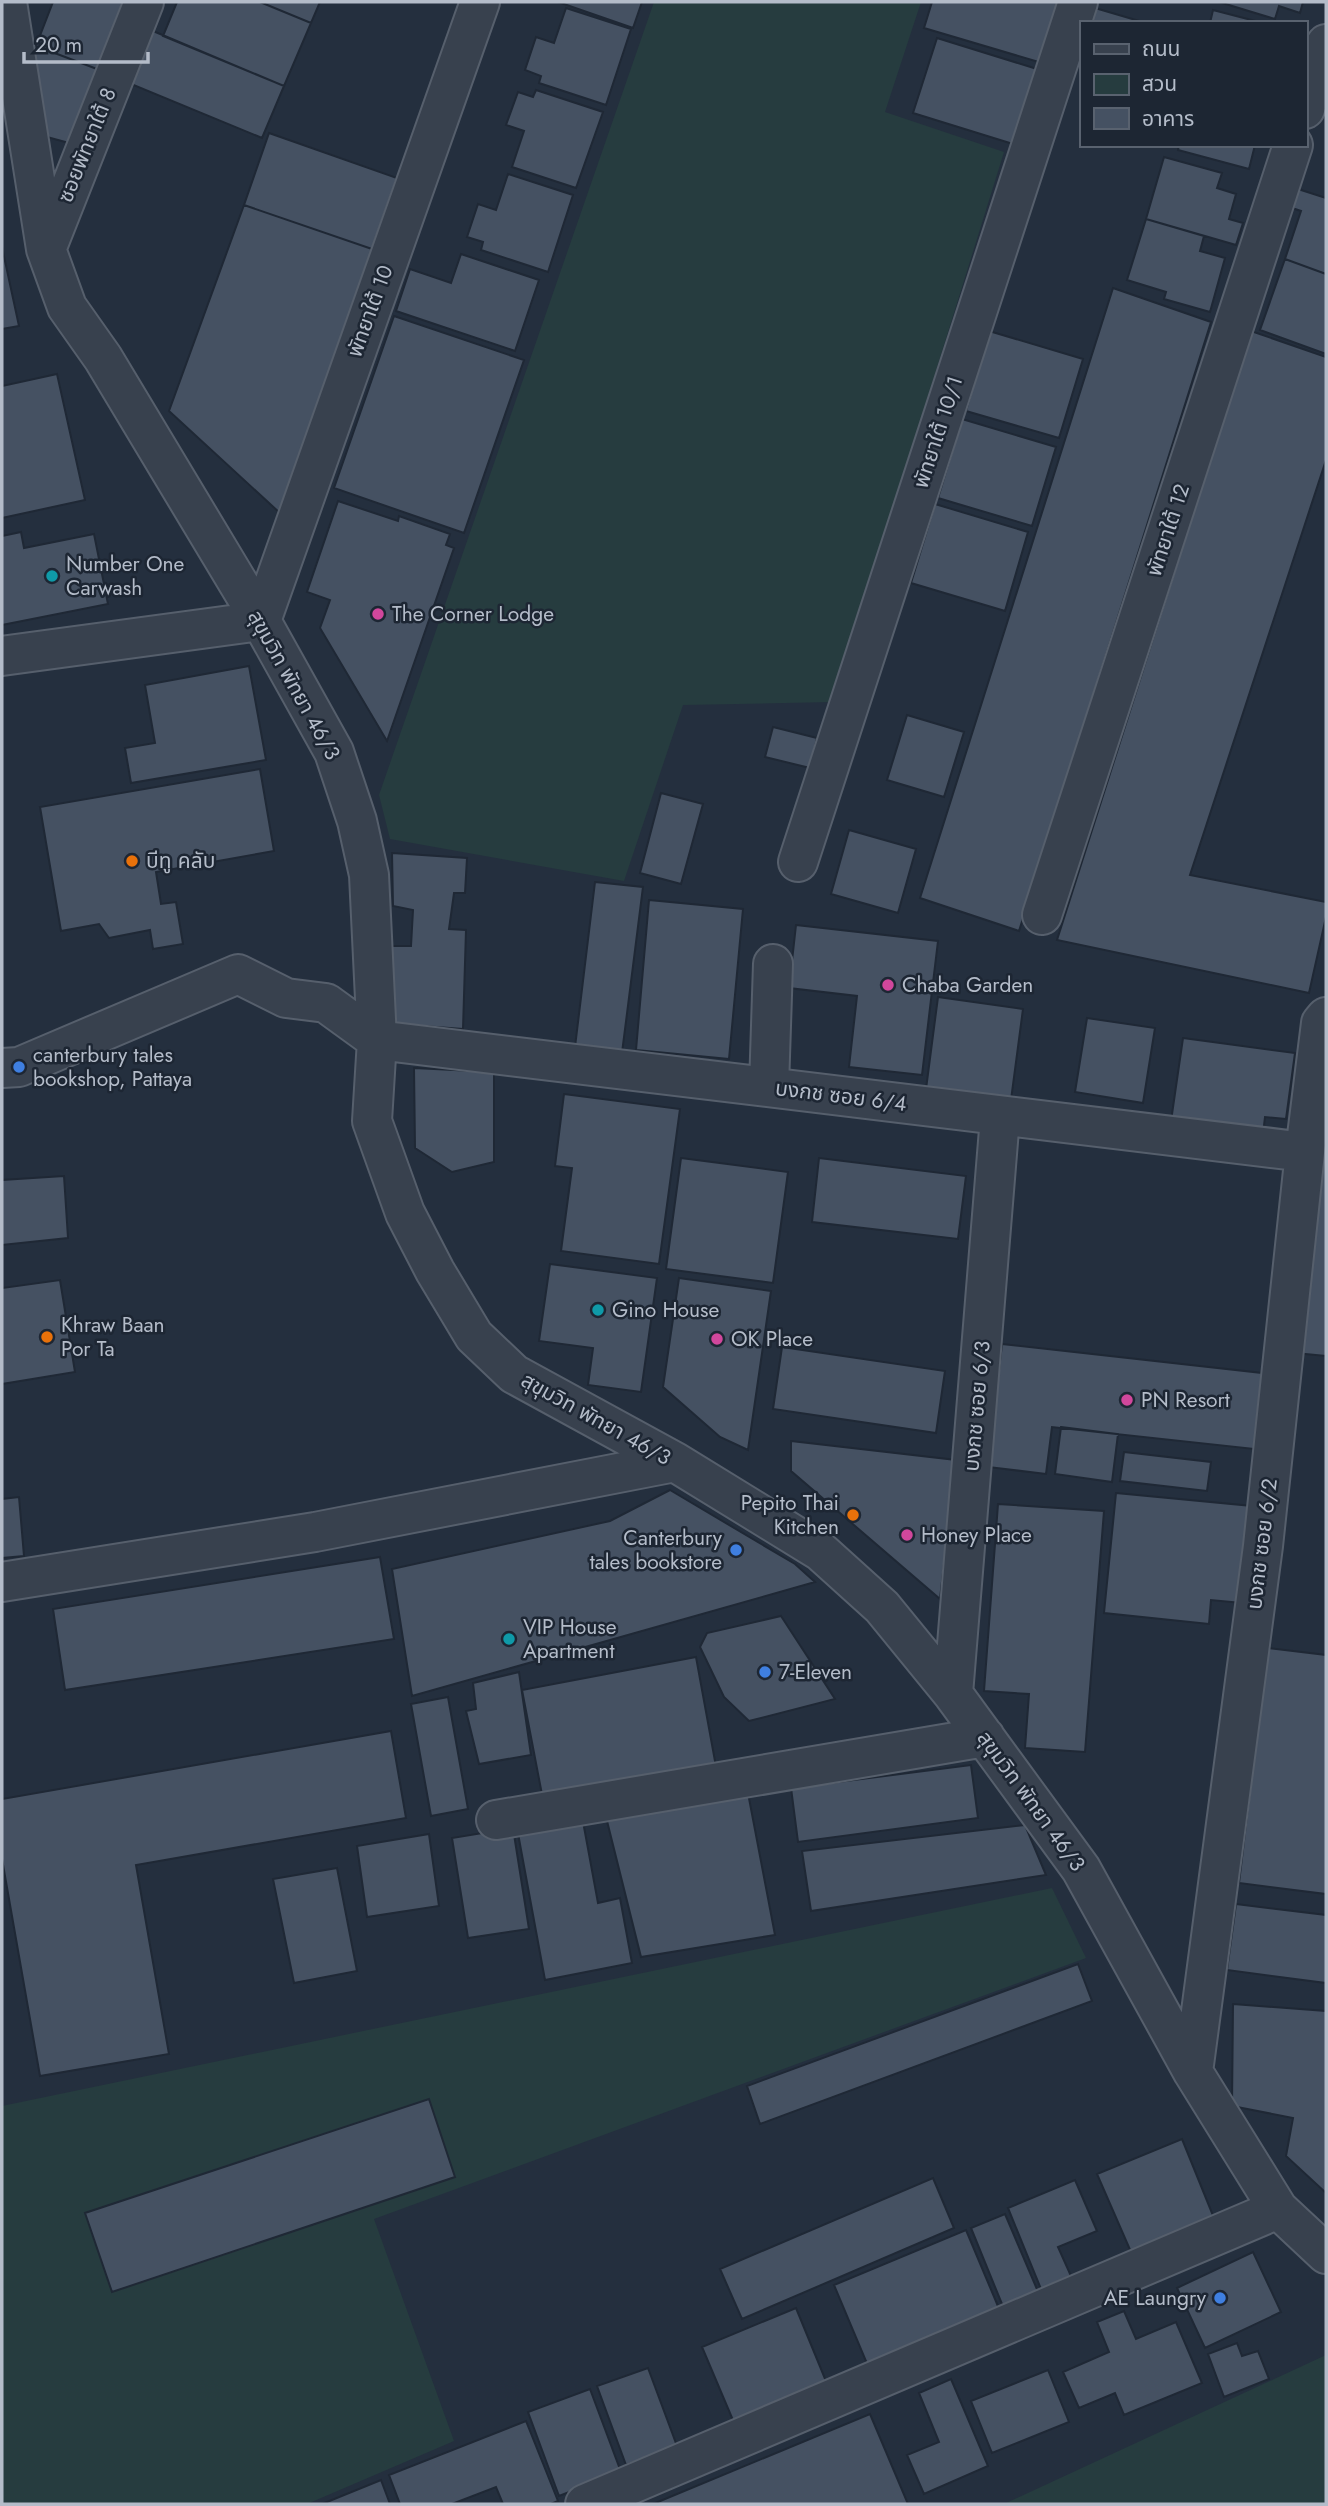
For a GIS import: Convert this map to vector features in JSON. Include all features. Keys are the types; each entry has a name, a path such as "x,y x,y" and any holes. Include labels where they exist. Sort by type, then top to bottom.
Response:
{"street":[{"name":"สุขุมวิท พัทยา 46/3","path":"8,2 46,249 67,307 103,358 261,621 334,752 357,821 369,875 377,1040 372,1121 405,1213 435,1272 474,1336 514,1374 675,1462 820,1551 882,1607 953,1694 1081,1868 1193,2072 1278,2209 1326,2254"},
{"name":"ซอยพัทยาใต้ 8","path":"46,249 144,2"},
{"name":"พัทยาใต้ 10","path":"261,621 480,2"},
{"name":"พัทยาใต้ 10/1","path":"798,862 1078,2"},
{"path":"1307,103 1326,44"},
{"name":"พัทยาใต้ 12","path":"1042,915 1292,147"},
{"path":"2,656 261,621"},
{"path":"769,1087 773,964"},
{"path":"2,1068 19,1067 238,974 286,998 326,1003 377,1040"},
{"name":"บงกช ซอย 6/2","path":"1193,2072 1263,1546 1321,1023 1326,1017"},
{"name":"บงกช ซอย 6/4","path":"377,1040 1305,1152"},
{"name":"บงกช ซอย 6/3","path":"953,1694 1000,1117"},
{"path":"2,1582 315,1532 675,1462"},
{"path":"496,1820 985,1737"},
{"path":"585,2504 1278,2209"}],"green space":[{"path":"654,2 921,2 885,112 1004,152 833,702 683,705 624,881 390,839 379,795"},
{"path":"1052,1888 1086,1958 374,2219 454,2441 307,2504 2,2504 2,2106"},
{"path":"1326,2355 1326,2504 1004,2504"}],"building":[{"path":"53,2 123,2 97,69 36,46"},
{"path":"177,2 260,2 311,23 284,86 163,36"},
{"path":"260,2 320,2 311,23"},
{"path":"558,2 642,2 633,28"},
{"path":"932,2 1061,2 1042,63 924,28"},
{"path":"1219,2 1303,2 1300,13 1279,6 1275,19"},
{"path":"566,8 631,29 606,105 539,83 541,76 525,70 536,37 554,43"},
{"path":"1095,8 1139,21 1091,21"},
{"path":"1213,10 1255,21 1210,21"},
{"path":"153,31 284,86 262,138 131,84"},
{"path":"937,38 1037,69 1013,144 913,113"},
{"path":"36,46 97,69 69,143 47,137 32,68"},
{"path":"536,90 603,112 576,188 512,167 524,131 506,125 518,92 533,97"},
{"path":"269,133 397,178 372,249 244,205"},
{"path":"1179,147 1254,147 1249,169 1178,150"},
{"path":"1164,157 1222,173 1217,188 1236,194 1229,219 1243,223 1236,245 1146,219"},
{"path":"508,174 573,195 548,272 481,250 483,242 467,237 478,204 496,210"},
{"path":"1298,189 1326,198 1326,274 1285,259 1301,211 1292,208"},
{"path":"244,205 372,249 281,514 169,411"},
{"path":"1146,219 1204,236 1200,251 1225,258 1210,312 1164,299 1166,292 1127,280"},
{"path":"2,247 19,326 2,329"},
{"path":"461,254 539,280 515,351 396,311 410,269 451,283"},
{"path":"1285,259 1326,274 1326,354 1260,330"},
{"path":"1113,288 1211,322 1019,931 920,898"},
{"path":"394,316 524,360 464,533 334,488"},
{"path":"989,331 1083,359 1059,438 966,411"},
{"path":"1251,331 1326,357 1326,460 1190,875 1326,902 1326,917 1309,993 1057,940"},
{"path":"57,374 85,500 2,518 2,386"},
{"path":"962,419 1056,447 1032,526 938,498"},
{"name":"The Corner Lodge","path":"338,501 398,521 399,516 450,534 446,545 454,548 387,741 320,628 330,600 307,592"},
{"path":"935,504 1028,532 1005,611 911,583"},
{"name":"Number One Carwash","path":"21,532 24,548 94,534 108,604 2,625 2,536"},
{"path":"249,666 266,760 131,783 125,748 155,743 145,685"},
{"path":"907,715 964,732 944,797 887,780"},
{"path":"773,727 817,738 810,768 765,757"},
{"name":"บีทู คลับ","path":"260,769 274,851 156,872 161,904 176,902 183,944 153,949 150,930 109,938 99,924 61,931 40,807"},
{"path":"661,793 703,804 681,884 640,873"},
{"path":"849,830 916,849 898,913 831,894"},
{"path":"392,853 467,858 465,893 454,893 449,929 466,930 463,1029 395,1024 389,946 411,946 413,910 393,906"},
{"path":"595,882 643,887 622,1053 575,1047"},
{"path":"649,900 743,909 729,1059 636,1050"},
{"path":"796,925 938,941 922,1075 849,1067 857,996 789,988"},
{"path":"938,997 1023,1009 1011,1100 926,1089"},
{"path":"1087,1018 1155,1028 1143,1103 1075,1092"},
{"path":"1183,1038 1295,1053 1286,1119 1265,1117 1263,1134 1171,1121"},
{"path":"414,1068 494,1072 494,1162 452,1172 415,1148"},
{"path":"564,1094 680,1109 659,1264 561,1251 572,1168 555,1166"},
{"path":"1318,1151 1326,1152 1326,1356 1295,1353"},
{"path":"681,1158 788,1172 773,1283 666,1269"},
{"path":"819,1158 966,1176 958,1239 812,1222"},
{"path":"64,1176 68,1238 2,1245 2,1180"},
{"name":"Gino House","path":"550,1264 657,1278 641,1392 588,1385 593,1348 539,1341"},
{"name":"OK Place","path":"679,1278 771,1291 748,1450 720,1437 663,1387"},
{"path":"60,1280 75,1372 2,1384 2,1288"},
{"name":"PN Resort","path":"1002,1344 1262,1373 1254,1449 1052,1427 1046,1474 988,1467"},
{"path":"782,1347 945,1371 936,1433 773,1409"},
{"path":"1061,1427 1118,1434 1112,1482 1055,1474"},
{"name":"Honey Place","path":"791,1441 956,1460 940,1599 791,1471"},
{"path":"1124,1452 1211,1462 1207,1491 1120,1481"},
{"name":"VIP House Apartment","path":"670,1490 795,1564 815,1582 412,1696 392,1569 610,1521"},
{"path":"1116,1493 1252,1506 1242,1603 1211,1600 1209,1624 1104,1613"},
{"path":"19,1497 24,1556 2,1558 2,1499"},
{"path":"998,1504 1104,1511 1085,1752 1025,1748 1029,1694 984,1691"},
{"path":"380,1557 394,1639 65,1690 53,1609"},
{"name":"7-Eleven","path":"781,1616 835,1699 749,1721 724,1697 700,1647 707,1633"},
{"path":"1267,1648 1326,1655 1326,1894 1239,1883"},
{"path":"696,1657 717,1772 544,1805 522,1690"},
{"path":"519,1672 531,1755 479,1764 466,1711 476,1709 473,1683"},
{"path":"448,1697 468,1809 431,1816 411,1704"},
{"path":"391,1731 406,1818 136,1865 169,2054 40,2076 2,1859 2,1799"},
{"path":"971,1765 978,1818 798,1842 791,1788"},
{"path":"748,1793 775,1935 641,1957 605,1813"},
{"path":"582,1816 598,1903 620,1898 632,1963 545,1980 517,1828"},
{"path":"1025,1825 1046,1875 811,1911 802,1851"},
{"path":"513,1828 529,1929 468,1938 452,1838"},
{"path":"429,1834 439,1906 367,1917 357,1846"},
{"path":"337,1868 357,1971 294,1983 273,1879"},
{"path":"1236,1904 1326,1915 1326,1983 1227,1970"},
{"path":"1078,1964 1092,2001 760,2124 747,2086"},
{"path":"1233,2004 1326,2011 1326,2193 1286,2156 1293,2118 1232,2106"},
{"path":"429,2099 455,2177 112,2292 85,2213"},
{"path":"1182,2139 1214,2218 1131,2252 1097,2174"},
{"path":"933,2178 954,2228 742,2319 720,2269"},
{"path":"1075,2180 1097,2231 1058,2247 1071,2276 1041,2289 1008,2208"},
{"path":"1005,2214 1039,2294 1004,2309 971,2228"},
{"path":"966,2230 1000,2311 868,2366 834,2285"},
{"path":"1253,2252 1281,2312 1205,2348 1177,2288"},
{"path":"796,2308 828,2386 735,2425 702,2347"},
{"path":"1124,2311 1136,2339 1176,2322 1202,2383 1124,2415 1115,2393 1079,2408 1063,2372 1109,2352 1097,2322"},
{"path":"1237,2343 1242,2356 1258,2351 1269,2379 1224,2397 1208,2354"},
{"path":"648,2368 677,2446 626,2465 597,2386"},
{"path":"1048,2370 1069,2422 992,2453 971,2401"},
{"path":"951,2379 988,2466 924,2494 907,2455 939,2442 919,2393"},
{"path":"590,2389 621,2472 559,2496 528,2412"},
{"path":"870,2414 908,2504 653,2504"},
{"path":"526,2421 558,2501 551,2504 503,2504 496,2487 452,2504 400,2504 389,2475"},
{"path":"381,2480 390,2504 322,2504"}],"place":[{"name":"Number One Carwash","path":"52,576"},
{"name":"The Corner Lodge","path":"378,614"},
{"name":"บีทู คลับ","path":"132,861"},
{"name":"Chaba Garden","path":"888,985"},
{"name":"canterbury tales bookshop, Pattaya","path":"19,1067"},
{"name":"Gino House","path":"598,1310"},
{"name":"Khraw Baan Por Ta","path":"47,1337"},
{"name":"OK Place","path":"717,1339"},
{"name":"PN Resort","path":"1127,1400"},
{"name":"Pepito Thai Kitchen","path":"853,1515"},
{"name":"Honey Place","path":"907,1535"},
{"name":"Canterbury tales bookstore","path":"736,1550"},
{"name":"VIP House Apartment","path":"509,1639"},
{"name":"7-Eleven","path":"765,1672"},
{"name":"AE Laungry","path":"1220,2298"}]}
